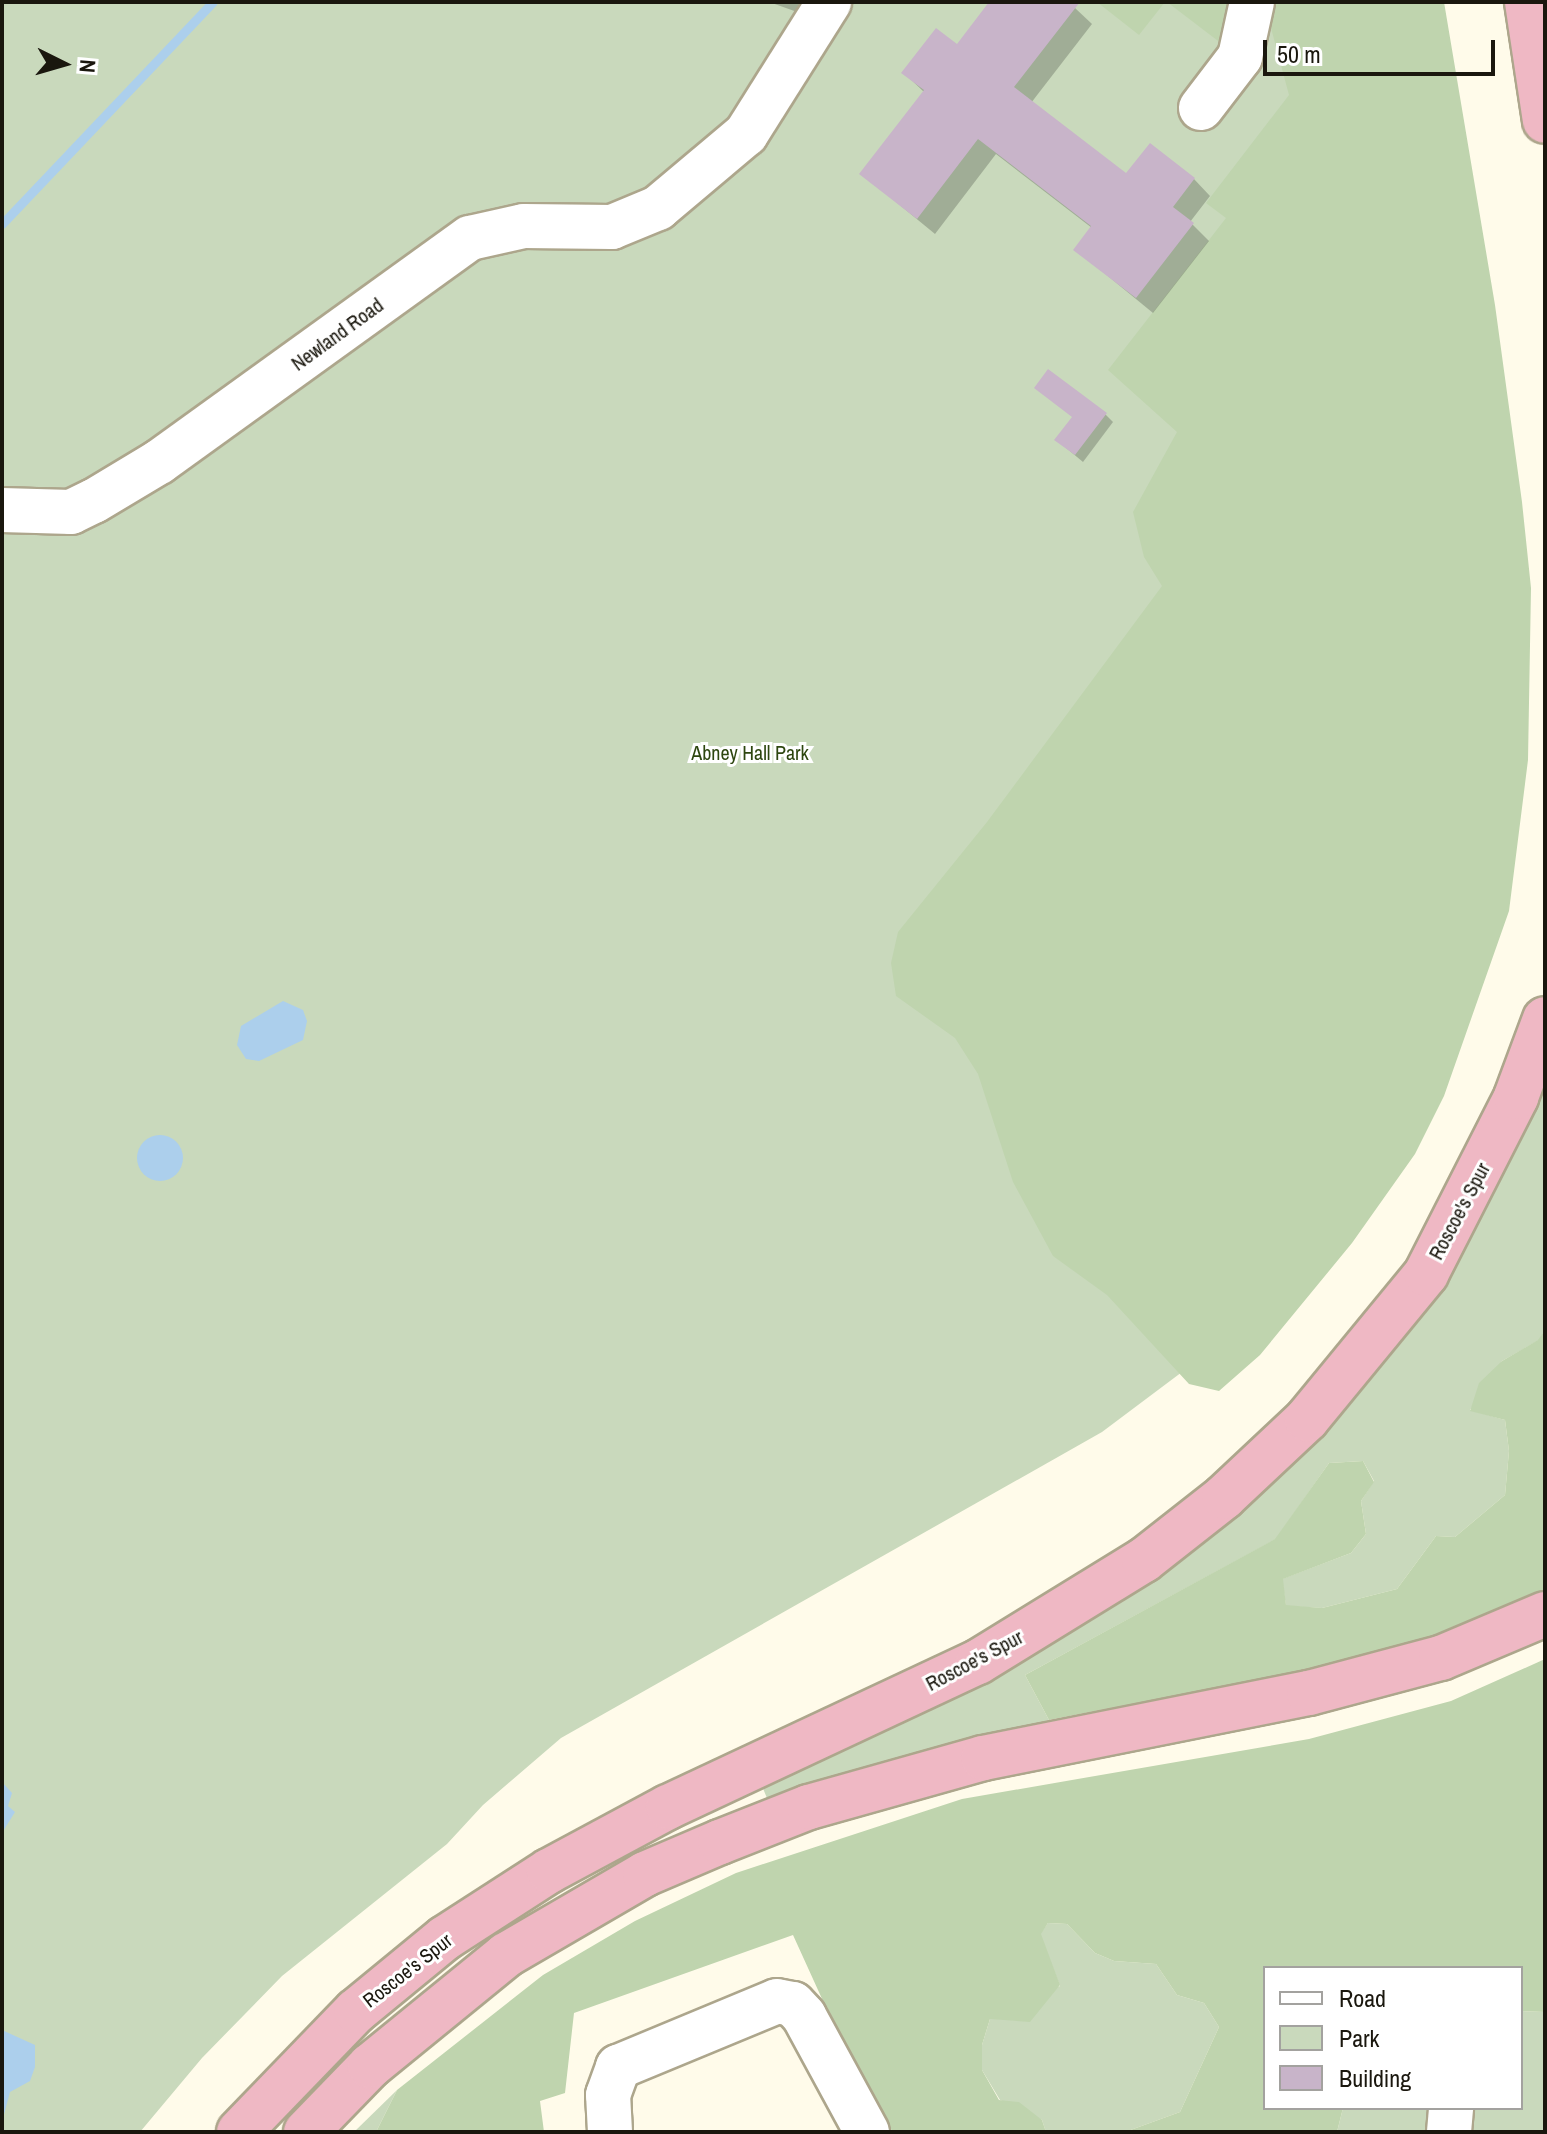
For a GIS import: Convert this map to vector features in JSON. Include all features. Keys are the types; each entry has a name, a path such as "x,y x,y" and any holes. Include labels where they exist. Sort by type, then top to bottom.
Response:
{"highway":[{"path":"1527,2 1545,121"},
{"name":"Roscoe's Spur","path":"239,2132 356,2011 445,1938 549,1871 668,1807 978,1662 1144,1560 1224,1497 1307,1419 1426,1274 1510,1110 1545,1019"},
{"path":"306,2132 370,2066 506,1955 645,1874 720,1842 809,1807 983,1758 1309,1693 1441,1658 1545,1614"}],"street":[{"name":"Newland Road","path":"2,510 71,512 94,501 159,462 470,238 524,226 612,227 658,208 746,134 829,2"},
{"path":"1201,108 1240,57 1252,2"},
{"path":"610,2132 608,2095 618,2067 777,2001 793,2004 804,2016 867,2132"},
{"path":"1449,2132 1451,2110"}],"green space":[{"name":"Abney Hall Park","path":"2,2 1433,2 1230,1336 1102,1432 561,1738 483,1805 447,1844 282,1976 202,2058 140,2132 2,2132"},
{"path":"1097,2 1165,2 1139,35"},
{"path":"1167,2 1234,2 1226,47"},
{"path":"1264,2 1444,2 1495,305 1522,502 1531,588 1528,760 1509,911 1444,1096 1415,1154 1352,1243 1260,1355 1219,1391 1189,1384 1107,1295 1053,1256 1013,1182 978,1074 955,1038 896,996 891,963 898,932 987,822 1162,586 1144,557 1133,512 1177,432 1108,370 1226,218 1206,203 1289,95"},
{"path":"1545,1075 1545,1330 1539,1340 1502,1361 1470,1410 1505,1420 1509,1451 1505,1495 1455,1537 1436,1536 1397,1589 1322,1608 1286,1606 1282,1579 1351,1553 1366,1534 1361,1501 1374,1481 1363,1461 1329,1463 1276,1539 1025,1675 1049,1720 769,1803 762,1786 1038,1650 1417,1315 1482,1214"},
{"path":"1545,1330 1545,1589 1449,1632 1347,1662 1049,1720 1025,1675 1275,1539 1329,1463 1363,1461 1374,1482 1361,1501 1366,1534 1351,1553 1283,1579 1286,1605 1322,1608 1397,1589 1436,1536 1455,1537 1505,1495 1509,1451 1505,1420 1470,1411 1479,1383 1502,1361 1538,1340"},
{"path":"1545,1659 1545,2012 1523,2011 1523,1966 1263,1966 1263,2110 1342,2110 1337,2132 1125,2132 1180,2112 1219,2027 1204,2003 1177,1995 1156,1964 1114,1961 1095,1953 1067,1924 1048,1923 1041,1934 1060,1985 1030,2022 990,2019 982,2045 982,2070 999,2100 1019,2102 1042,2120 1046,2132 893,2132 868,2100 793,1935 574,2013 565,2093 540,2101 544,2132 376,2132 397,2090 543,1975 635,1921 736,1873 962,1799 1309,1739 1451,1701"},
{"path":"1048,1923 1067,1924 1095,1953 1114,1961 1156,1964 1177,1995 1204,2003 1219,2027 1180,2112 1125,2132 1046,2132 1042,2120 1000,2100 982,2070 982,2045 990,2019 1060,1986 1040,1934"},
{"path":"1523,2011 1545,2012 1545,2132 1337,2132 1342,2110 1523,2110"},
{"path":"397,2090 376,2132 354,2132"}],"water":[{"path":"283,1001 303,1010 307,1021 303,1040 259,1061 246,1059 237,1045 241,1026"},
{"path":"160,1135 176,1142 183,1158 176,1174 160,1181 144,1174 137,1158 144,1142"},
{"path":"2,1782 12,1793 8,1806 15,1812 2,1833"},
{"path":"2,2030 35,2045 35,2067 30,2081 10,2092 2,2122"}],"building":[{"path":"989,2 1080,2 1014,87 1126,173 1150,143 1195,178 1173,207 1194,223 1136,298 1073,250 1091,226 978,139 917,219 859,174 924,90 901,73 936,28 957,44"},
{"path":"1048,369 1107,413 1075,455 1054,440 1072,417 1034,388"}],"waterway":[{"path":"2,224 213,2"}]}
